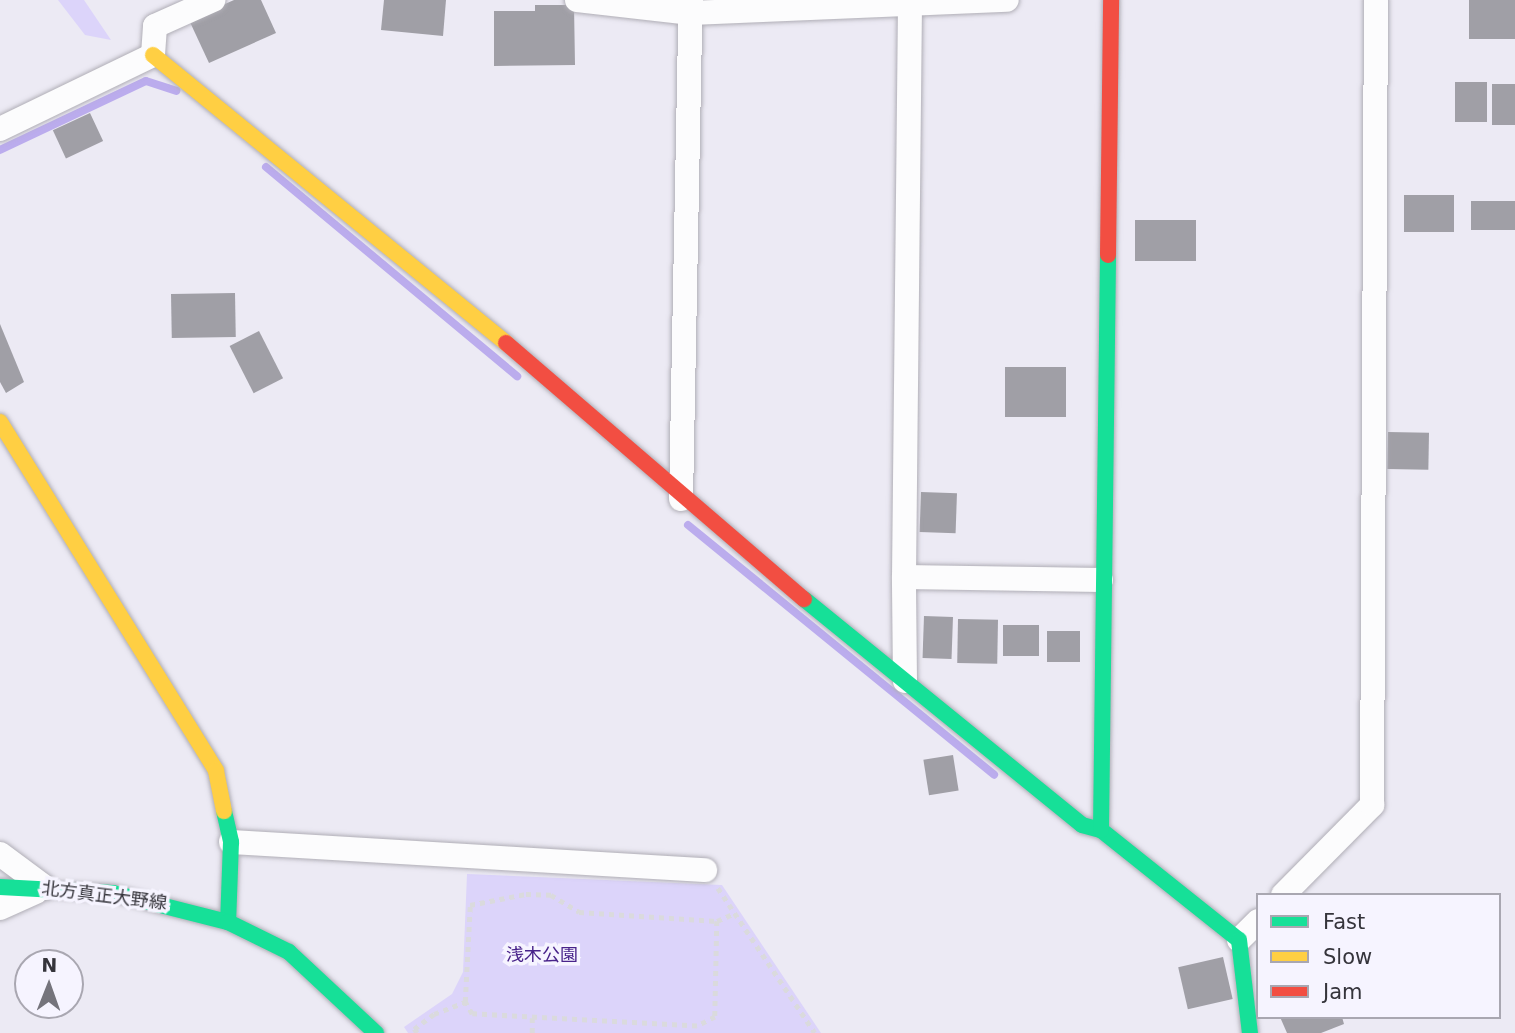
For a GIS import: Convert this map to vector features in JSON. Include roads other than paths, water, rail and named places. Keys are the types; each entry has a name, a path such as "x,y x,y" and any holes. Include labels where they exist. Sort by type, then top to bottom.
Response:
{"street":[{"path":"153,55 155,26 213,0"},
{"path":"577,0 691,7 910,5 1007,0"},
{"path":"1101,830 1101,580 1111,0"},
{"path":"1285,893 1371,805 1376,0"},
{"path":"905,681 910,5"},
{"path":"681,499 691,7"},
{"path":"0,129 153,55"},
{"path":"153,55 439,283 681,499 1082,825 1101,830 1239,940 1250,1033"},
{"path":"0,422 198,733 216,771 231,842 228,922"},
{"path":"904,577 1101,580"},
{"path":"231,842 705,870"},
{"path":"0,854 46,888"},
{"name":"北方真正大野線","path":"0,887 46,888 172,903 228,922 289,952 376,1033"},
{"path":"0,908 46,888"},
{"path":"1239,940 1256,922"}],"waterway":[{"path":"0,150 146,81 176,91"},
{"path":"266,167 517,376"},
{"path":"688,525 994,775"}],"park label":[{"name":"浅木公園","path":"542,955"}]}
